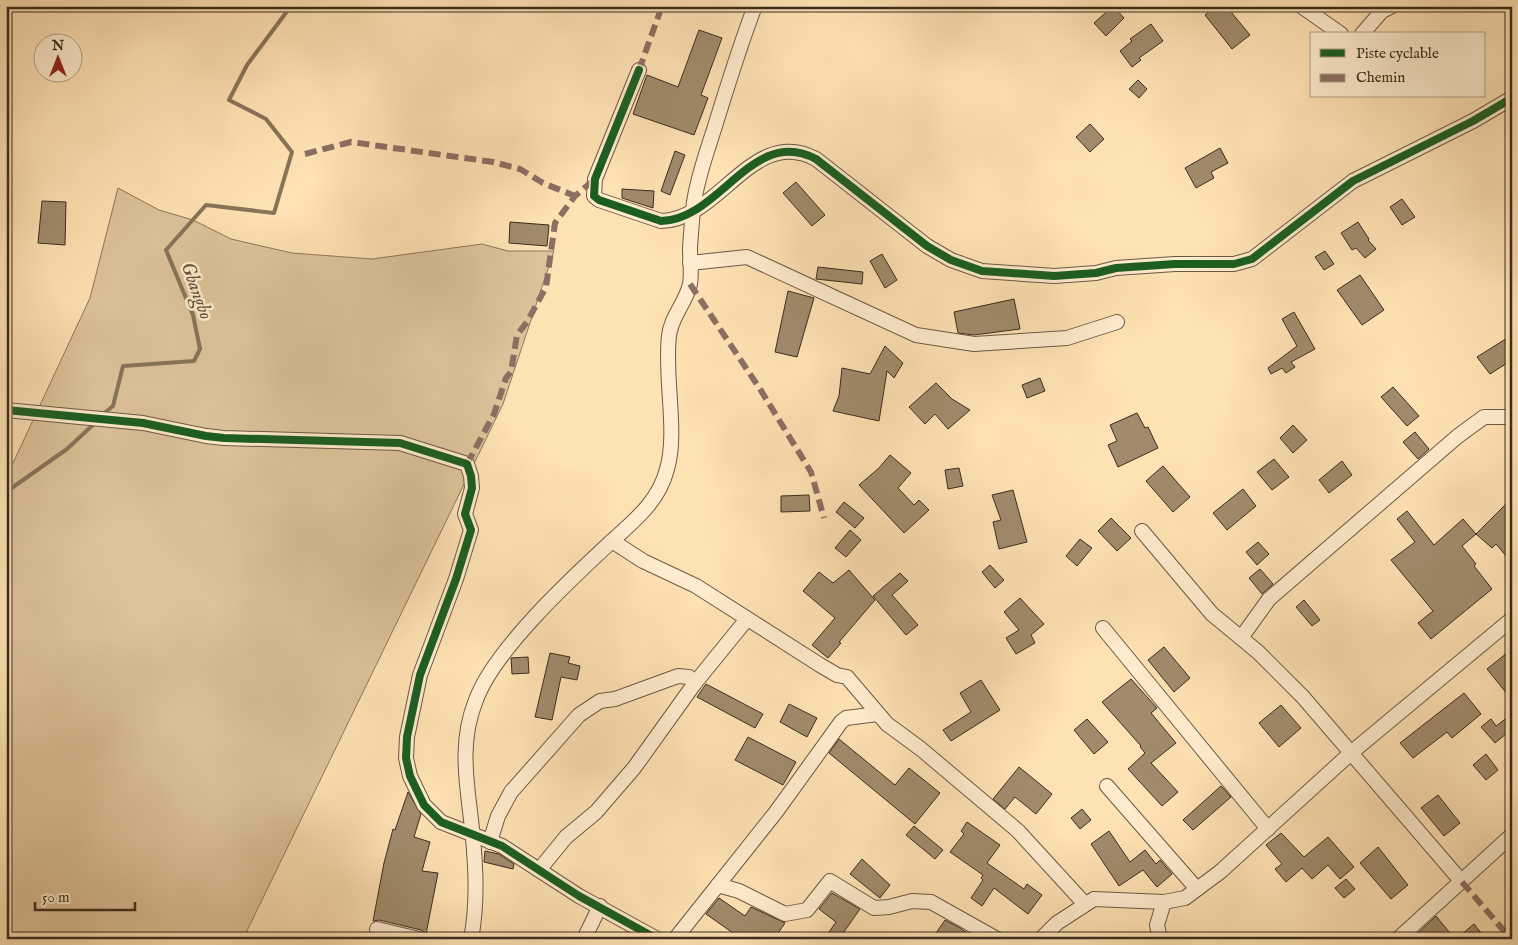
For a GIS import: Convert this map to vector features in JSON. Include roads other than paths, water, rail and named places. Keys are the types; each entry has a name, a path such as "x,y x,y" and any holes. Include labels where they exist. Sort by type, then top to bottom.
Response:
{"street":[{"path":"471,939 475,903 472,834 464,761 465,741 476,698 488,676 519,636 612,541 645,511 657,492 667,470 670,428 669,333 674,316 690,284 693,211 707,152 755,6"},
{"path":"1301,6 1338,32"},
{"path":"1364,32 1382,11 1392,6"},
{"path":"639,70 595,178 594,196 599,200 661,221 672,221 693,211 763,156 788,151 806,154 816,159 928,246 951,260 982,271 1054,276 1096,273 1116,268 1234,264 1257,256 1353,181 1473,121 1512,98"},
{"path":"690,263 747,257 916,335 974,344 1067,338 1117,322"},
{"path":"6,410 143,423 224,438 400,443 467,464 472,488 465,514 470,530 456,579 420,675 410,718 406,758 410,776 424,805 432,815 449,826 502,846 579,896 657,939"},
{"path":"1241,638 1269,599 1458,436 1484,417 1512,417"},
{"path":"1142,531 1212,614 1271,664 1352,752 1462,882"},
{"path":"612,541 643,561 696,586 820,665 836,674 847,677 878,714 1018,831 1084,903"},
{"path":"539,870 566,837 596,812 634,768 695,683 746,618"},
{"path":"1041,939 1057,923 1084,903 1100,898 1164,902 1185,898 1220,872 1352,752 1512,619"},
{"path":"1103,628 1268,829"},
{"path":"490,842 498,816 511,792 579,715 600,701 615,699 678,676 689,676 695,683"},
{"path":"675,939 776,812 840,722 846,718 878,714"},
{"path":"1107,786 1197,889"},
{"path":"1398,939 1512,835"},
{"path":"718,885 739,891 786,914 807,910 827,882 833,881 854,897 874,908 889,907 912,900 931,902 997,939"},
{"path":"1160,939 1158,924 1164,902"},
{"path":"584,939 600,906"},
{"path":"376,928 419,939"}],"waterway":[{"name":"Gbangbo","path":"102,415 113,406 123,366 194,361 200,349 193,315 166,250 206,205 274,213 292,152 266,119 229,100 247,65 291,6"},
{"name":"Gbangbo","path":"6,492 67,449 96,422"}]}
